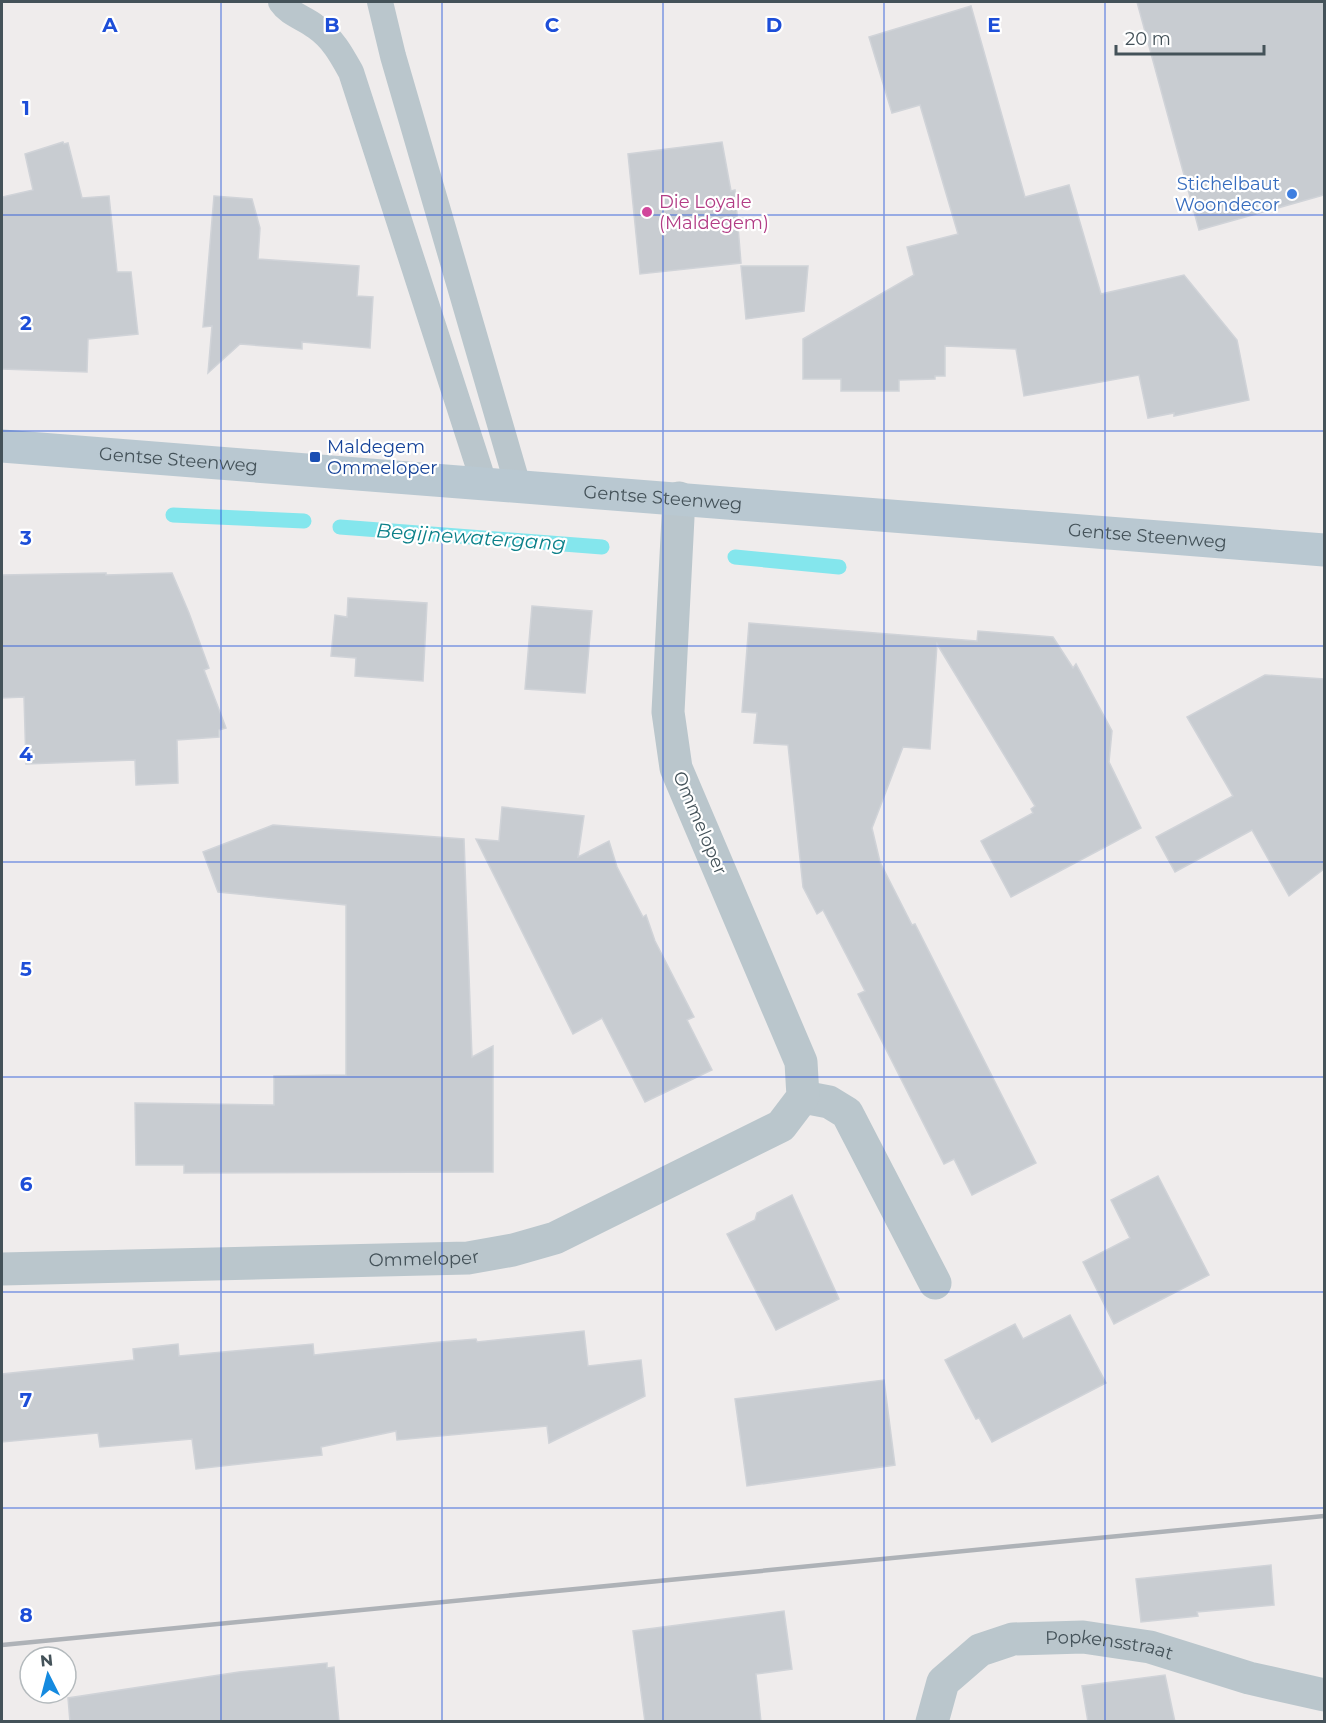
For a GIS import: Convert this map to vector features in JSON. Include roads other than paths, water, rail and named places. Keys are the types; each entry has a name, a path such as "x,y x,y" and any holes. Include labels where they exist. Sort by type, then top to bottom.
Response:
{"street":[{"name":"Gentse Steenweg","path":"2,446 1324,550"},
{"name":"Ommeloper","path":"2,1269 468,1258 513,1250 555,1238 782,1126 803,1098 801,1062 676,768 668,712 679,498"},
{"path":"803,1098 829,1102 847,1113 935,1284"},
{"name":"Popkensstraat","path":"932,1722 943,1682 981,1650 1013,1639 1083,1637 1150,1647 1249,1678 1324,1695"}],"lane":[{"path":"280,2 288,12 314,26 336,44 351,72 484,483"},
{"path":"380,2 400,79 518,486"}],"waterway":[{"name":"Begijnewatergang","path":"173,515 304,521"},
{"name":"Begijnewatergang","path":"340,527 602,547"},
{"name":"Begijnewatergang","path":"735,557 839,567"}],"railway":[{"path":"2,1645 1324,1516"}],"place":[{"name":"Stichelbaut Woondecor","path":"1292,194"},
{"name":"Die Loyale (Maldegem)","path":"647,212"},
{"name":"Maldegem Ommeloper","path":"315,457"}]}
